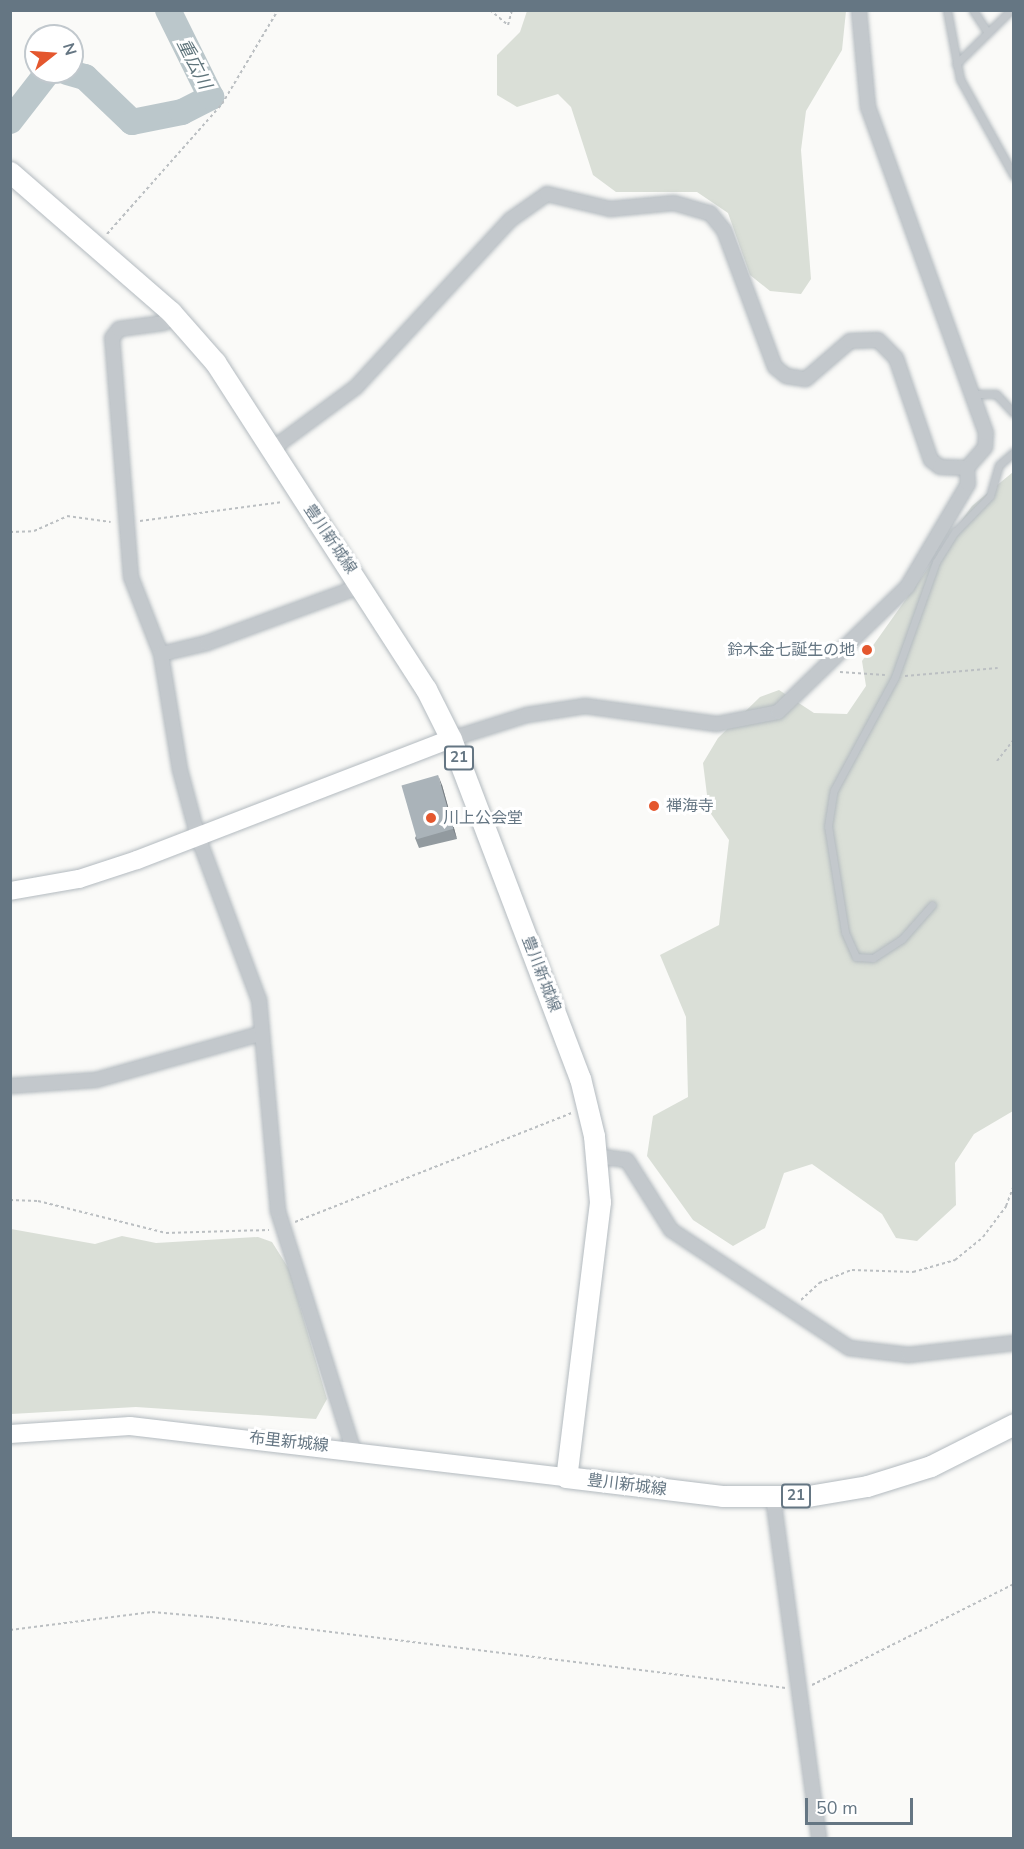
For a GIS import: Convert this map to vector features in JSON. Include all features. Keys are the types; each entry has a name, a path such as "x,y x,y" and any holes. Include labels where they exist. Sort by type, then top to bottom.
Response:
{"main road":[{"name":"豊川新城線","path":"10,172 97,245 171,312 215,362 361,586 451,739 589,1108 597,1156 595,1252 566,1477 772,1497 867,1486 931,1466 1014,1424"},
{"path":"10,891 79,879 198,837 451,739"},
{"name":"布里新城線","path":"10,1434 130,1426 353,1449 566,1477"}],"street":[{"path":"451,739 527,715 585,706 738,724 778,712 907,587 968,484 967,468 985,447 973,394 924,273 868,107 859,10"},
{"path":"272,449 356,387 510,220 547,194 610,209 674,203 710,213 724,230 775,367 786,376 806,379 850,341 878,340 896,357 931,460 940,467 967,468"},
{"path":"171,312 164,323 119,329 112,338 125,525 131,577 161,654 180,770 198,837 259,1000 260,1034 278,1211 353,1449"},
{"path":"161,654 207,643 361,586"},
{"path":"10,1086 96,1080 260,1034"},
{"path":"597,1156 627,1160 671,1230 824,1335 873,1354 1014,1343"},
{"path":"772,1497 819,1839"}],"lane":[{"path":"947,10 956,64 1014,176"},
{"path":"973,10 988,33"},
{"path":"956,64 1011,10"},
{"path":"973,394 996,394 1014,413"},
{"path":"932,905 882,952 873,958 856,957 845,932 828,826 834,790 895,677 936,562 955,532 990,496 999,465 1014,452"}],"path":[{"path":"97,245 222,104 278,10"},
{"path":"492,11 508,25 512,10"},
{"path":"10,532 34,531 67,516 125,525 304,500"},
{"path":"822,671 895,677 998,668"},
{"path":"997,761 1014,739"},
{"path":"10,1200 38,1201 166,1233 284,1226 589,1108"},
{"path":"790,1310 834,1275 852,1270 913,1272 955,1260 983,1237 1006,1206 1014,1185"},
{"path":"10,1629 152,1612 210,1617 798,1688 819,1683 1014,1584"}],"shaded area":[{"path":"527,11 846,11 842,50 806,111 801,150 811,279 801,294 770,291 750,275 728,213 697,192 616,192 593,175 571,107 558,94 517,107 497,95 497,55 520,32"},
{"path":"1013,472 1013,1111 974,1134 955,1163 956,1205 917,1241 896,1238 882,1214 812,1164 784,1173 765,1228 733,1246 693,1220 647,1156 653,1116 688,1097 686,1017 660,955 719,925 729,840 709,811 703,763 718,738 760,697 779,690 814,713 847,714 866,686 862,661 972,506"},
{"path":"11,1229 95,1244 122,1236 156,1243 258,1237 272,1242 289,1269 327,1399 316,1419 136,1407 11,1414"}],"building":[{"name":"川上公会堂","path":"438,775 453,829 417,839 401,785"}],"waterway":[{"name":"重広川","path":"84,77 132,122 182,112 211,97 168,10"},
{"name":"重広川","path":"10,121 39,84"}],"place":[{"name":"鈴木金七誕生の地","path":"867,650"},
{"name":"禅海寺","path":"654,806"},
{"name":"川上公会堂","path":"431,818"}]}
